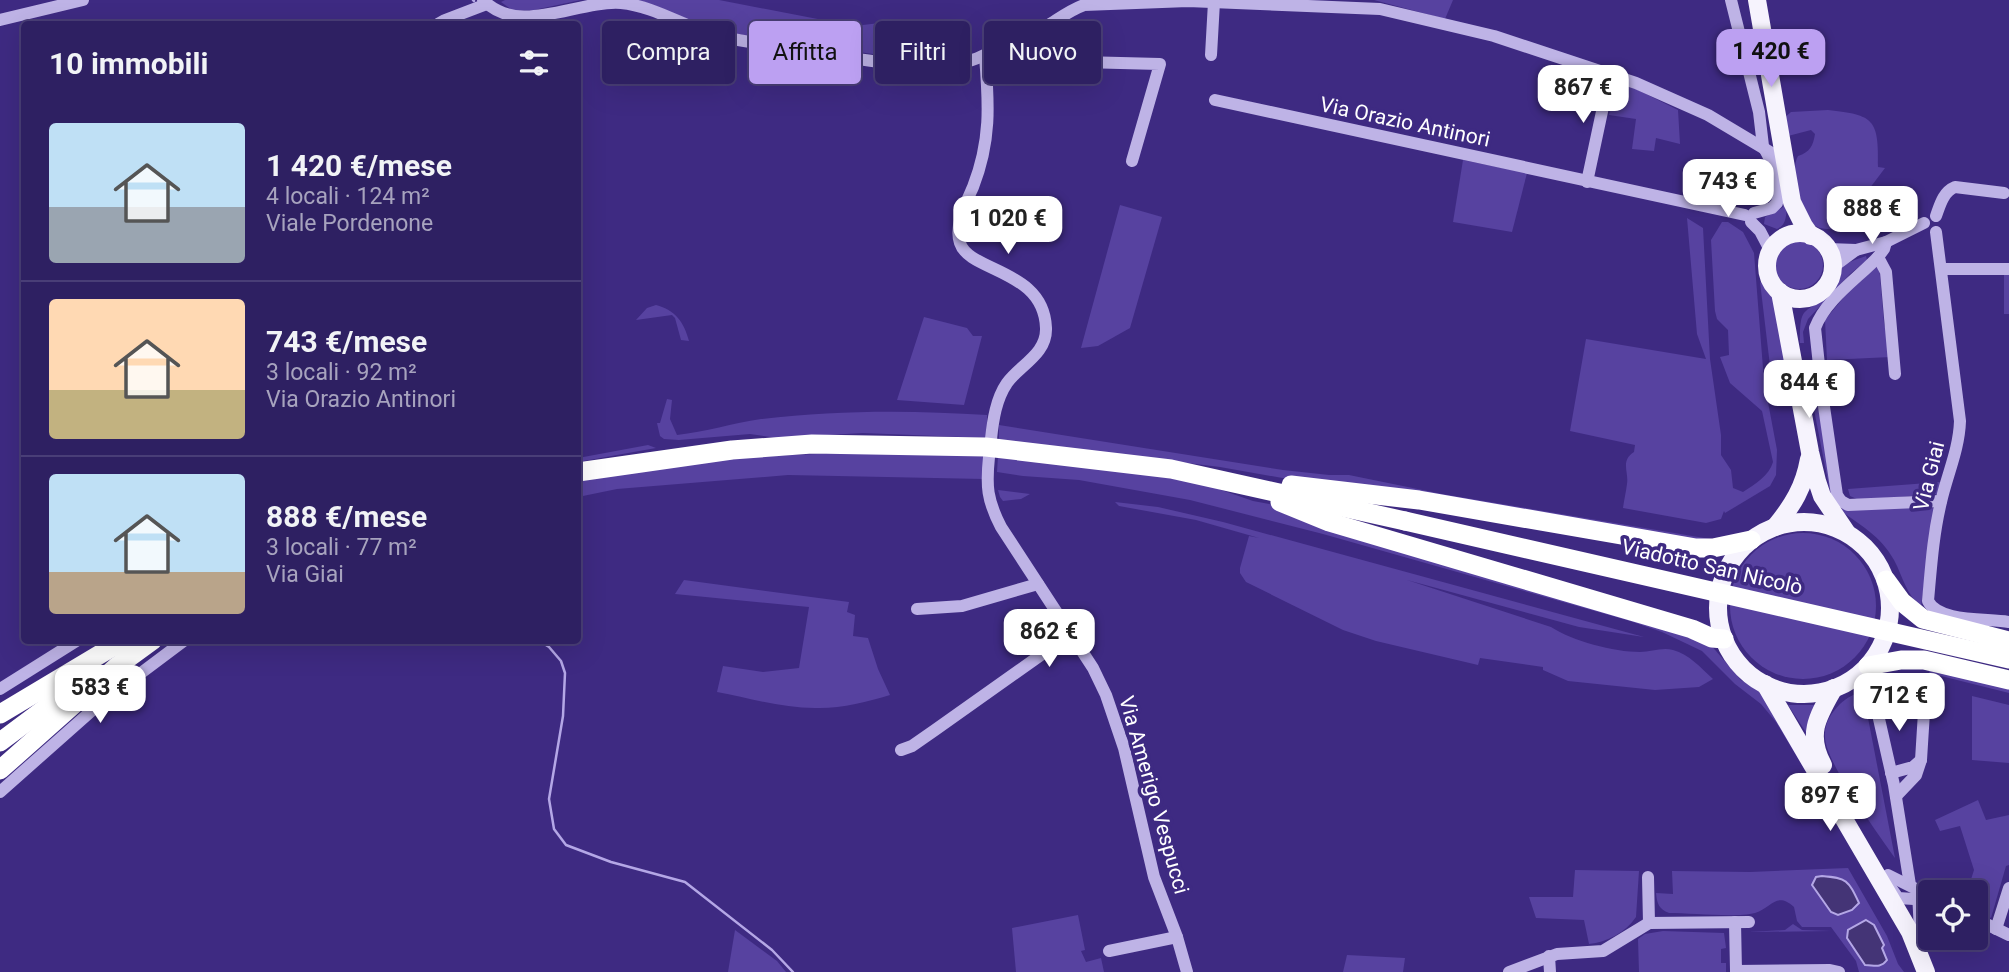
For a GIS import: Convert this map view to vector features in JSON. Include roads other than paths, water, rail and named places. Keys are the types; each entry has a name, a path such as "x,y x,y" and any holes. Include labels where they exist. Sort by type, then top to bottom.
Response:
{"highway":[{"path":"581,472 732,450 812,444 986,447 1096,458 1228,481 1249,479 1369,492 1696,548 1713,548 1751,540"},
{"path":"1228,481 1250,494 1281,502 1329,522 1692,629 1712,638 1724,639"},
{"name":"Viadotto San Nicolò","path":"1228,481 2009,659"},
{"path":"1886,580 1902,602 1923,619 2009,641"},
{"path":"0,713 117,644"},
{"path":"0,742 135,644"},
{"path":"0,770 116,667 148,644"},
{"path":"1868,666 1904,659 1924,660 2009,680"}],"main road":[{"path":"1758,0 1775,150 1792,202 1811,236"},
{"path":"1783,238 1797,234 1811,236 1828,249 1833,267 1831,278 1816,296 1794,299 1780,292 1768,273 1771,252 1788,227 1792,202"},
{"path":"1780,292 1810,452 1822,496 1847,533 1873,556 1886,580 1890,603 1889,626 1881,647 1868,666 1851,680 1834,688 1799,694 1766,684 1741,665 1724,639 1718,617 1721,585 1733,559 1751,540 1774,527 1793,522 1832,526 1847,533"},
{"path":"1790,343 1795,319 1805,299"},
{"path":"1774,527 1798,497 1806,477 1810,452"},
{"path":"1766,684 1910,932 1925,967"},
{"path":"1834,688 1817,719 1814,743 1817,754 1888,874 1918,895"}],"street":[{"path":"0,20 83,0"},
{"path":"1731,0 1761,121 1775,150 1771,161 1778,199 1769,211 1750,217 1771,252"},
{"path":"1047,21 1072,4 1188,1 1380,9 1494,36 1610,74 1668,96 1775,150"},
{"path":"443,21 485,2 502,13 526,17 582,6 621,3 645,8 727,38 839,56 951,65 984,56"},
{"path":"1211,55 1214,2"},
{"path":"1101,63 1160,64 1132,161"},
{"path":"1587,182 1610,74"},
{"path":"986,84 988,137 984,157 959,228 959,242 964,252 1006,273 1030,290 1038,303 1046,330 1045,340 1038,350 1007,384 995,412 991,439"},
{"name":"Via Orazio Antinori","path":"1215,100 1750,217"},
{"path":"1828,249 1856,250 1886,242 1930,220 1944,196 1955,187 2004,193"},
{"name":"Via Giai","path":"1930,220 1941,223 1936,232 1960,421 1955,457 1941,501 1933,541 1928,601 1931,606 1957,617 2009,622"},
{"path":"1886,242 1878,257 1818,318 1815,328 1838,495 1841,501 1848,505 1941,501"},
{"path":"1833,267 1856,250"},
{"path":"1878,257 1885,272 1895,374"},
{"path":"1941,270 2009,269"},
{"name":"Via Amerigo Vespucci","path":"989,457 986,484 991,508 1000,527 1093,668 1107,695 1124,748 1154,877 1187,972"},
{"path":"917,609 962,606 1038,584"},
{"path":"901,750 912,746 1069,635"},
{"path":"0,689 72,644"},
{"path":"0,792 97,706 181,644"},
{"path":"1893,785 1916,775 1921,760 1926,680"},
{"path":"1845,821 1856,829 1898,898 1918,895 1872,688"},
{"path":"1893,785 1921,760"},
{"path":"1648,877 1649,923"},
{"path":"1996,929 2009,888"},
{"path":"1735,922 1736,971 1839,972"},
{"path":"1509,972 1549,956 1603,951 1649,923 1749,922"},
{"path":"1988,925 2009,935"},
{"path":"1110,951 1177,937"},
{"path":"1549,956 1550,972"}],"waterway":[{"path":"544,644 561,661 565,673 563,716 549,799 554,829 566,845 611,862 685,882 772,950 793,972"}]}
